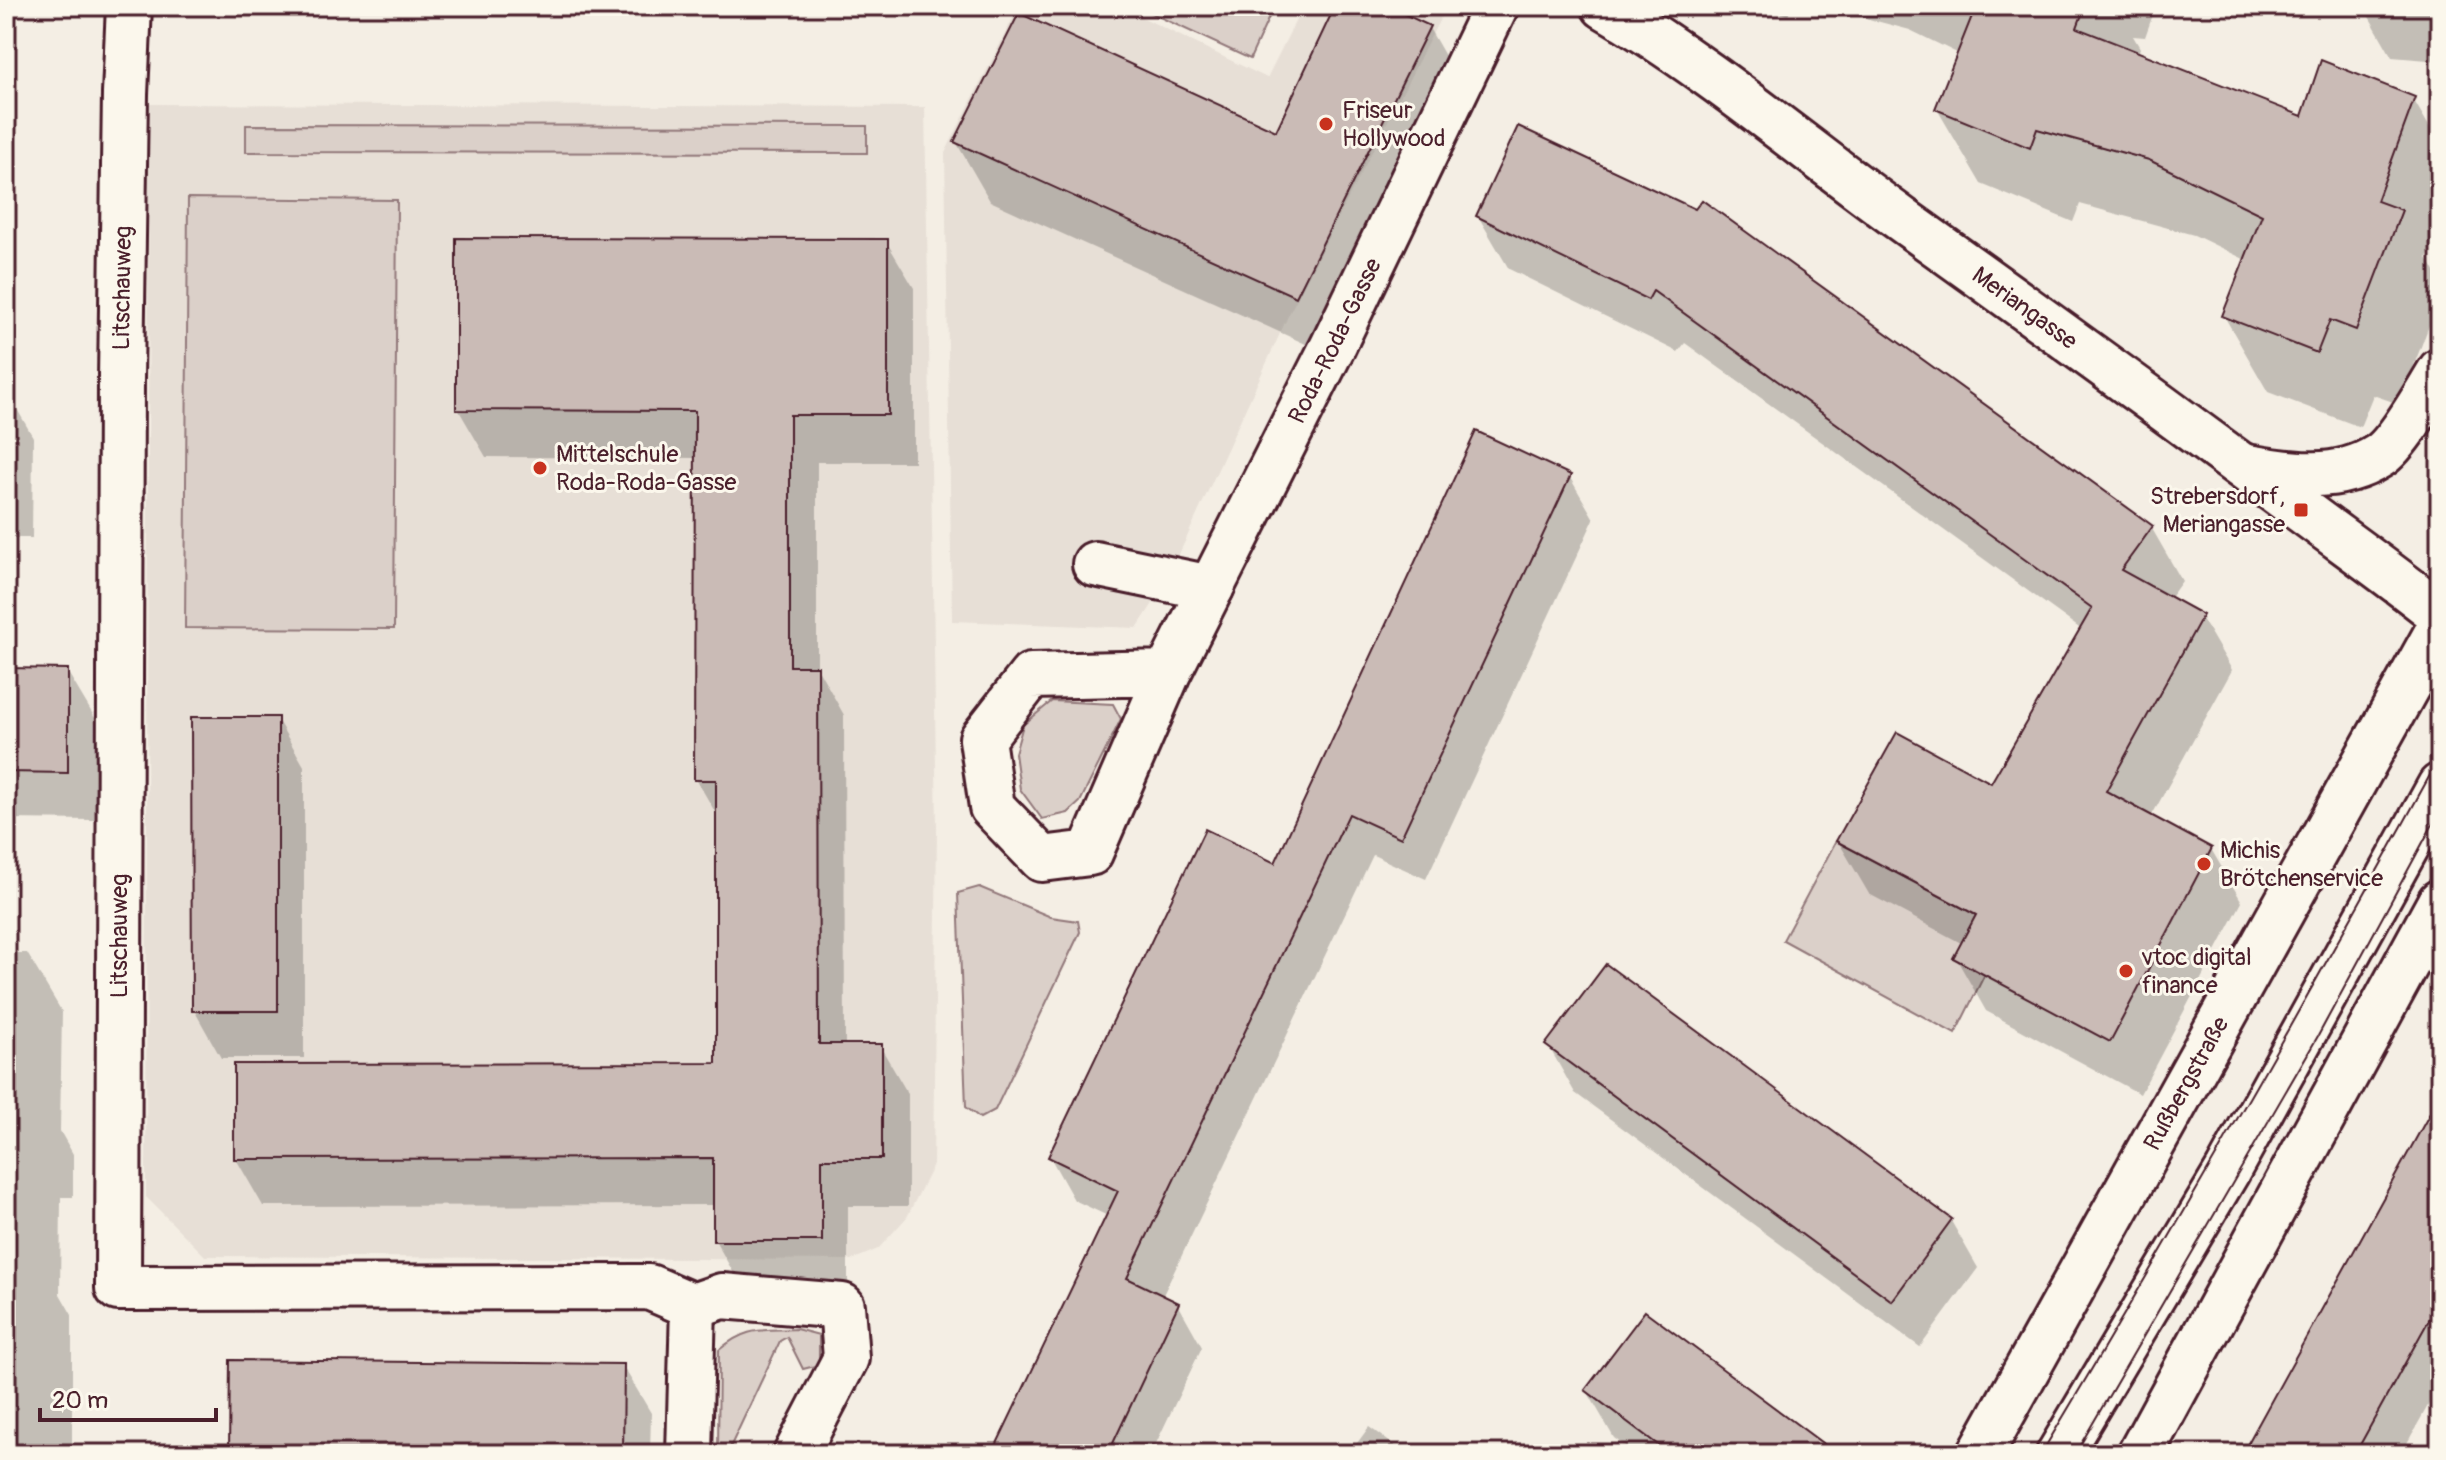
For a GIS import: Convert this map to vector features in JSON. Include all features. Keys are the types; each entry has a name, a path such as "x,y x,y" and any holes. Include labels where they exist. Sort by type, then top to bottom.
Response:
{"street":[{"name":"Litschauweg","path":"129,6 121,379 118,1288 649,1287 693,1306"},
{"name":"Roda-Roda-Gasse","path":"1168,673 1031,676 982,739 992,807 1042,859 1090,853 1168,673 1333,346 1496,6"},
{"name":"Meriangasse","path":"1604,6 1707,74 2391,574 2440,614"},
{"path":"2243,466 2290,475 2338,474 2381,455 2417,410 2440,371"},
{"path":"1095,564 1211,588"},
{"name":"Rußbergstraße","path":"1980,1454 2440,627"},
{"path":"2059,1454 2228,1170 2440,786"},
{"path":"2140,1454 2440,902"},
{"path":"689,1454 693,1306 722,1296 842,1306 846,1358 796,1454"}],"shaded area":[{"path":"1019,6 1119,6 1267,78 1303,6 1444,6 1288,316 1165,585 1137,628 952,621 945,153"},
{"path":"1136,6 1274,6 1250,59"},
{"name":"Mittelschule Roda-Roda-Gasse","path":"149,104 925,107 937,829 933,1165 907,1217 878,1249 852,1260 205,1256 146,1197"},
{"path":"246,125 867,126 867,153 246,152"},
{"path":"188,198 397,200 394,629 185,628"},
{"path":"1052,701 1113,704 1121,719 1080,802 1068,813 1042,819 1020,789 1015,753 1023,725"},
{"path":"1836,841 1976,915 1954,958 1985,974 1955,1034 1783,940"},
{"path":"979,887 1051,917 1078,921 1080,932 995,1110 980,1118 966,1107 958,893"},
{"path":"796,1329 819,1335 819,1365 803,1369 787,1337 780,1341 727,1454 718,1454 719,1350 746,1333"}],"building":[{"path":"1335,6 1387,6 1430,26 1296,297 954,142 1019,13 1276,131"},
{"path":"1976,6 2085,6 2077,28 2302,116 2321,60 2415,97 2377,201 2402,210 2356,330 2330,320 2317,353 2222,316 2262,215 2149,160 2037,129 2030,148 1935,109"},
{"path":"1518,126 1695,209 1702,200 2153,526 2121,570 2203,615 2106,791 2212,848 2110,1042 1953,958 1976,915 1836,841 1897,732 1991,783 2092,608 1653,291 1648,300 1476,216"},
{"path":"456,238 888,239 888,415 790,415 790,666 818,666 819,1044 882,1044 882,1159 822,1159 822,1241 713,1241 713,1158 234,1159 234,1064 716,1063 716,780 694,780 695,411 456,410"},
{"path":"1476,431 1571,475 1401,838 1349,814 1127,1278 1179,1303 1108,1454 992,1454 1118,1191 1048,1157 1205,829 1275,863"},
{"path":"6,668 68,669 68,773 6,772"},
{"path":"191,717 278,717 278,1011 192,1011"},
{"path":"1606,964 1952,1219 1892,1301 1545,1045"},
{"path":"2440,1095 2440,1300 2355,1454 2242,1454"},
{"path":"1645,1311 1837,1454 1670,1454 1585,1390"},
{"path":"230,1360 624,1364 623,1454 229,1454"}],"tram line":[{"path":"2041,1454 2244,1107 2440,757"},
{"path":"2075,1454 2318,1036 2440,811"}],"place":[{"name":"Friseur Hollywood","path":"1326,124"},
{"name":"Mittelschule Roda-Roda-Gasse","path":"540,468"},
{"name":"Strebersdorf, Meriangasse","path":"2301,510"},
{"name":"Michis Brötchenservice","path":"2204,864"},
{"name":"vtoc digital finance","path":"2126,971"}]}
